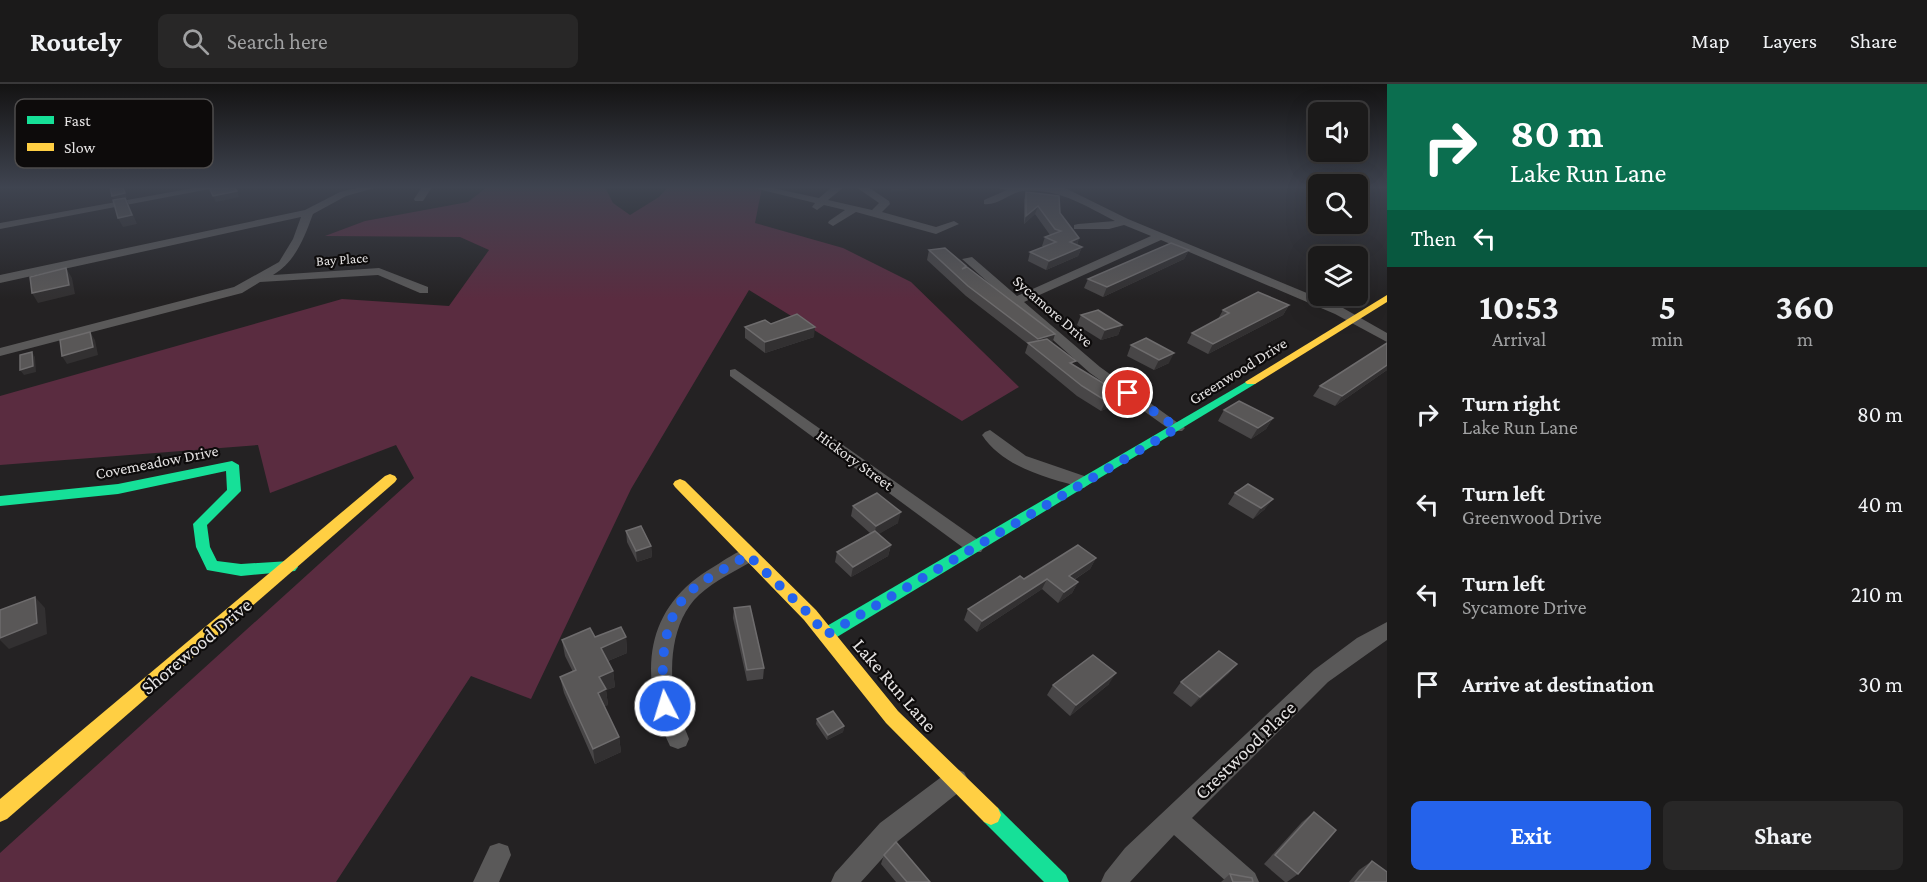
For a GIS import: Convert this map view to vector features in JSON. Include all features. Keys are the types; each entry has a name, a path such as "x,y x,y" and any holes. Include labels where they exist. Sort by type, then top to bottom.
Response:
{"street":[{"path":"0,279 252,224"},
{"path":"0,352 230,293 283,264 298,240 304,224"},
{"path":"897,230 900,224"},
{"path":"915,224 936,231 953,224"},
{"path":"1078,227 1114,224"},
{"path":"1132,224 1354,319 1387,338"},
{"path":"1016,301 1161,236"},
{"name":"Sycamore Drive","path":"968,259 1095,370 1177,428"},
{"name":"Bay Place","path":"258,279 379,271 424,290"},
{"name":"Greenwood Drive","path":"826,635 1177,428 1387,298"},
{"name":"Hickory Street","path":"735,373 975,547"},
{"path":"990,435 1000,448 1011,456 1084,482"},
{"name":"Covemeadow Drive","path":"0,501 118,489 232,465 234,490 200,524 202,547 212,566 241,570 290,567"},
{"name":"Shorewood Drive","path":"0,812 290,567 390,479"},
{"name":"Lake Run Lane","path":"680,484 810,615 892,717 1059,882"},
{"path":"678,739 665,706 663,691 662,662 671,621 693,589 748,555"},
{"name":"Crestwood Place","path":"1114,882 1134,858 1174,818 1321,676 1387,630"},
{"path":"844,882 889,832 956,780"},
{"path":"1174,818 1246,882"},
{"path":"486,882 499,855"}],"shaded area":[{"path":"356,224 759,224 843,248 911,282 1019,387 962,421 749,290 631,489 531,699 471,676 336,882 0,882 0,853 414,478 396,445 270,493 258,445 0,465 0,396 342,299 449,306 489,250 460,237 325,236"}],"building":[{"path":"1051,224 1069,224 1079,238 1070,242 1082,247 1049,261 1030,252 1056,242 1045,237 1061,231 1055,229"},
{"path":"1171,243 1189,250 1107,287 1088,279"},
{"path":"945,248 966,266 962,269 967,267 1055,334 1038,339 968,286 929,250"},
{"path":"66,268 69,285 32,293 30,277"},
{"path":"1258,292 1289,305 1213,344 1192,333 1229,313 1223,310"},
{"path":"1098,310 1122,325 1105,330 1081,315"},
{"path":"797,314 815,327 765,342 745,327 765,320 771,324"},
{"path":"90,332 93,347 62,356 60,340"},
{"path":"1146,338 1174,353 1159,360 1131,345"},
{"path":"1047,339 1076,361 1070,363 1121,394 1106,401 1082,386 1028,343"},
{"path":"1387,343 1387,365 1342,396 1320,386"},
{"path":"32,352 33,366 20,370 20,355"},
{"path":"1239,401 1273,418 1258,428 1224,410"},
{"path":"1248,484 1273,499 1261,508 1235,493"},
{"path":"877,493 901,512 876,526 853,506"},
{"path":"641,526 651,546 636,551 626,531"},
{"path":"875,531 891,545 853,567 837,552"},
{"path":"1078,545 1096,558 1069,576 1078,582 1064,592 1047,579 982,621 968,609 1020,576 1024,579"},
{"path":"35,597 37,623 0,638 0,610"},
{"path":"750,606 764,668 747,670 734,608"},
{"path":"621,627 626,637 601,648 613,671 599,677 606,689 598,693 619,737 593,749 560,677 576,670 562,640 590,628 595,637"},
{"path":"1219,651 1237,664 1200,697 1181,682"},
{"path":"1093,655 1116,673 1076,705 1053,685"},
{"path":"833,711 844,726 828,735 817,719"},
{"path":"1314,812 1336,830 1298,874 1275,855"},
{"path":"896,842 930,882 907,882 884,855"},
{"path":"1372,861 1387,872 1387,882 1355,882"},
{"path":"1230,874 1252,878 1253,882 1233,882"}],"traffic: fast":[{"path":"826,635 1251,382"},
{"path":"0,501 118,489 232,465 234,491 200,524 203,547 212,566 241,570 290,567"},
{"path":"991,815 1059,882"}],"traffic: slow":[{"path":"1251,382 1387,298"},
{"path":"0,812 390,479"},
{"path":"680,484 810,615 892,717 991,815"}],"route":[{"path":"665,706 662,662 671,621 682,600 693,589 748,555 774,578 826,635 1177,428 1128,393"}]}
